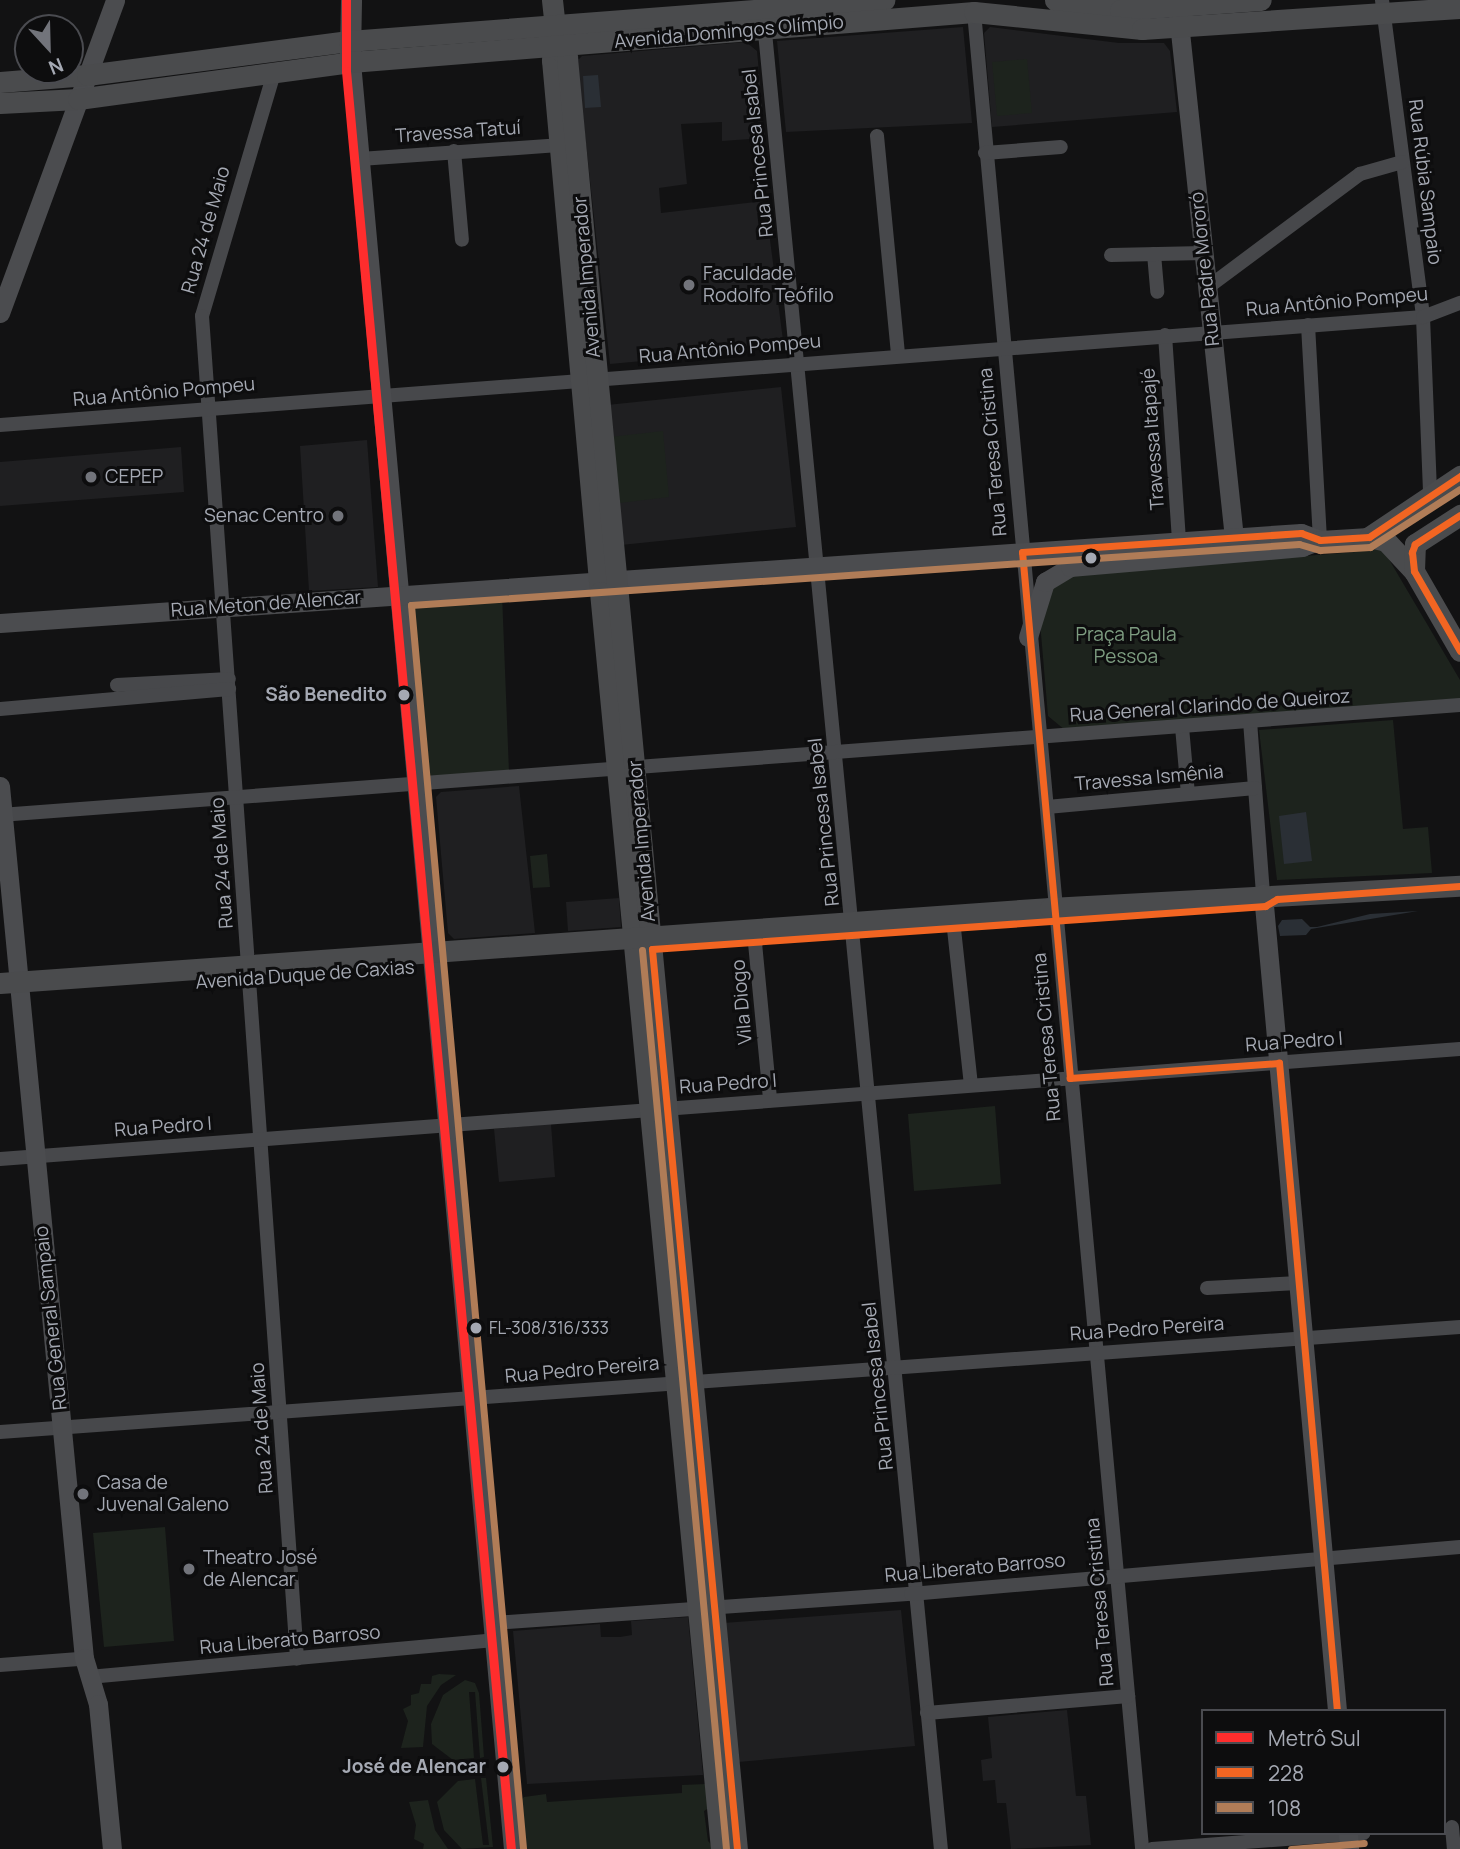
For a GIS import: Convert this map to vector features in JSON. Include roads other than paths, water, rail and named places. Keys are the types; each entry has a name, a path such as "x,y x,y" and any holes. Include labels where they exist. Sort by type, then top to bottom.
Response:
{"main road":[{"path":"350,51 351,0"},
{"name":"Avenida Imperador","path":"552,0 556,35 552,60 559,145 589,379"},
{"name":"Avenida Domingos Olímpio","path":"0,82 556,35 884,0"},
{"path":"1055,0 1120,10 1177,3 1261,0"},
{"name":"Avenida Domingos Olímpio","path":"763,13 974,12 1124,29 1179,27 1383,7 1460,8"},
{"name":"Avenida Imperador","path":"556,35 567,58 589,379 608,580 707,1608 737,1849"},
{"name":"Avenida Domingos Olímpio","path":"0,103 78,99 274,74 350,51"},
{"path":"1369,537 1460,476"},
{"path":"1414,571 1415,544 1460,515"},
{"path":"1369,537 1386,541 1414,571 1460,651"},
{"name":"Avenida Duque de Caxias","path":"10,990 1460,886"},
{"name":"Avenida Duque de Caxias","path":"644,944 755,943 854,929 954,929 1055,914"},
{"name":"Avenida Imperador","path":"707,1608 721,1849"}],"street":[{"path":"0,313 8,273 115,0"},
{"name":"Rua Padre Mororó","path":"1177,3 1234,538"},
{"name":"Rua Rúbia Sampaio","path":"1383,7 1423,317 1430,495"},
{"name":"Rua Teresa Cristina","path":"974,12 1028,637 1142,1849"},
{"name":"Rua Princesa Isabel","path":"763,13 854,929 941,1849"},
{"path":"350,51 513,1849"},
{"name":"Rua 24 de Maio","path":"274,74 205,297 209,407 297,1659"},
{"path":"877,136 898,354"},
{"name":"Travessa Tatuí","path":"360,159 559,145"},
{"path":"985,153 1061,147"},
{"path":"454,151 462,240"},
{"path":"1207,288 1360,174 1402,162"},
{"path":"1111,255 1204,253"},
{"path":"1154,254 1157,292"},
{"name":"Rua Antônio Pompeu","path":"0,425 898,354 1423,317 1460,303"},
{"path":"1028,637 1045,582 1070,567 1302,547 1320,540 1308,325"},
{"name":"Travessa Itapajé","path":"1165,335 1179,541"},
{"name":"Rua Meton de Alencar","path":"0,623 1301,533 1320,540 1369,537"},
{"path":"117,685 229,684"},
{"path":"0,709 229,684"},
{"name":"Rua General Clarindo de Queiroz","path":"2,815 836,755 1460,705"},
{"path":"1250,721 1268,900 1279,1063 1337,1709"},
{"path":"1182,727 1188,794"},
{"name":"Rua General Sampaio","path":"0,786 10,990 36,1156 61,1428 89,1677 98,1704 112,1849"},
{"name":"Travessa Ismênia","path":"1046,807 1255,788"},
{"path":"954,929 971,1085"},
{"name":"Vila Diogo","path":"755,943 770,1100"},
{"name":"Rua Pedro I","path":"0,1159 1460,1049"},
{"path":"1207,1288 1298,1283"},
{"name":"Rua Pedro Pereira","path":"0,1432 896,1365 1460,1327"},
{"name":"Rua Liberato Barroso","path":"89,1677 297,1659 494,1631 707,1608 1460,1547"},
{"path":"0,1665 79,1659"},
{"path":"927,1713 1128,1696"},
{"path":"1452,1827 1454,1849"},
{"path":"1152,1849 1352,1838"}],"metro line":[{"name":"Sul","path":"346,0 346,71 511,1849"}],"place":[{"name":"Faculdade Rodolfo Teófilo","path":"689,285"},
{"name":"CEPEP","path":"91,477"},
{"name":"Senac Centro","path":"338,516"},
{"name":"São Benedito","path":"404,695"},
{"name":"FL-308/316/333","path":"476,1328"},
{"name":"Casa de Juvenal Galeno","path":"83,1494"},
{"name":"Theatro José de Alencar","path":"189,1569"},
{"name":"José de Alencar","path":"503,1767"}],"park label":[{"name":"Praça Paula Pessoa","path":"1126,646"}]}
